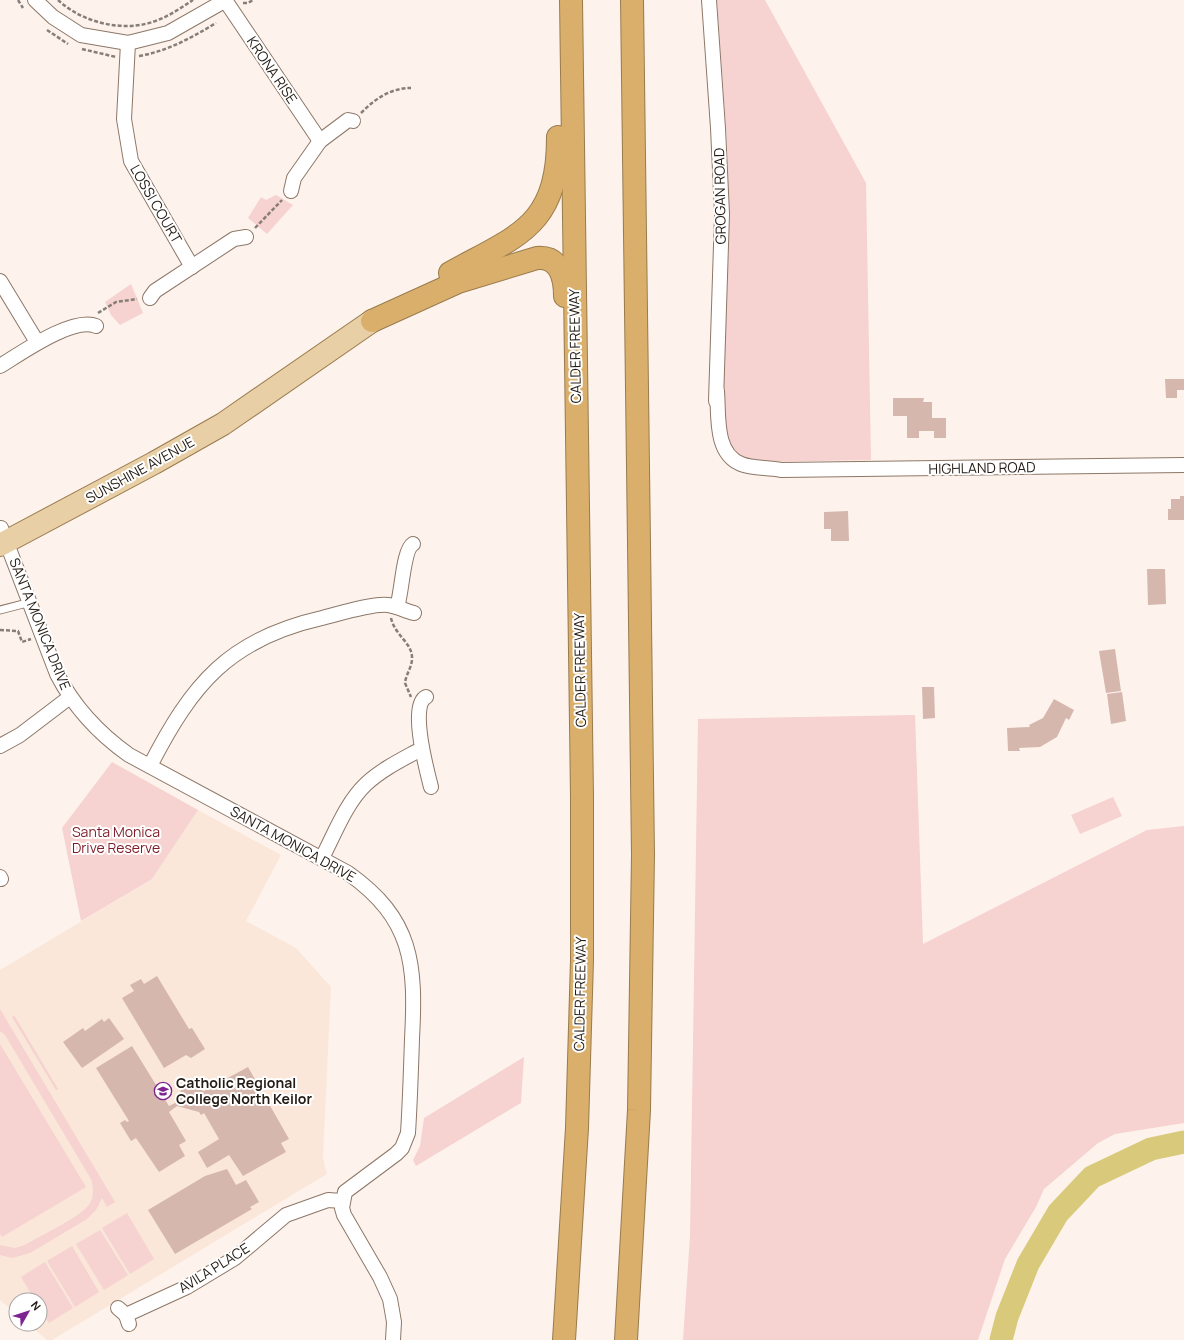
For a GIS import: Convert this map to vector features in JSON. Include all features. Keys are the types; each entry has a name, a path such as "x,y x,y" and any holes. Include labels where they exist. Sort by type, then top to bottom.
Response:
{"highway":[{"path":"372,321 427,286 517,235 533,222 548,201 554,185 558,155 558,0"},
{"name":"CALDER FREEWAY","path":"564,1340 577,1128 582,960 582,797 578,610 571,0"},
{"path":"626,1340 638,1110 643,855 632,0"},
{"path":"372,321 458,282 506,266 542,257 551,260 558,267 565,283 569,566 571,582 578,610"}],"main road":[{"name":"SUNSHINE AVENUE","path":"2,536 154,464 223,424 372,321"}],"street":[{"path":"35,0 52,17 81,35 128,43 168,34 226,0"},
{"name":"KRONA RISE","path":"226,0 320,140"},
{"name":"GROGAN ROAD","path":"709,0 719,142 722,214 717,391 713,418 713,434 717,448 727,458"},
{"name":"LOSSI COURT","path":"128,43 124,119 131,161 192,267"},
{"path":"291,191 294,178 320,140 348,120 353,121"},
{"path":"150,298 155,291 234,239 246,237"},
{"path":"0,281 37,342"},
{"path":"0,366 37,342 92,325"},
{"name":"HIGHLAND ROAD","path":"727,458 733,468 744,472 768,473 781,470 1184,465"},
{"name":"SANTA MONICA DRIVE","path":"2,536 31,602 57,674 70,697 87,719 112,743 150,766 322,858 360,882 382,902 399,929 406,946 414,980 409,1116 406,1140 396,1154 349,1188 345,1192 342,1201"},
{"path":"397,607 402,588 407,551 413,544"},
{"path":"150,766 174,720 198,686 213,672 247,646 281,629 299,623 381,605 397,607 414,613"},
{"path":"0,746 20,735 70,697"},
{"path":"423,699 419,708 422,749 431,787"},
{"path":"322,858 346,811 360,790 382,772 422,749"},
{"name":"AVILA PLACE","path":"124,1316 187,1288 235,1258 286,1215 328,1200 342,1201"},
{"path":"342,1201 342,1208 347,1222 386,1288 393,1310 394,1340"}],"lane":[{"path":"0,610 31,602"}],"path":[{"path":"58,0 81,16 88,19 109,25 135,26 158,20 193,0"},
{"path":"353,121 367,107 382,96 396,89 411,88"},
{"path":"246,237 291,191"},
{"path":"92,325 101,310 116,302 150,298"},
{"path":"397,607 392,614 391,620 397,633 410,646 412,655 411,665 406,679 406,686 412,698 423,699"},
{"path":"0,630 18,631 22,642 42,634"}],"shaded area":[{"name":"Catholic Regional College North Keilor","path":"198,810 281,855 246,921 296,948 331,987 323,1158 327,1174 52,1340 47,1340 38,1332 48,1332 48,1292 8,1292 8,1307 0,1300 0,970 152,879"}],"green space":[{"path":"717,0 765,0 866,183 871,460 761,462 739,460 725,440 723,397 729,242 727,142"},
{"path":"276,195 293,205 267,234 248,218 261,197 266,200"},
{"path":"131,284 143,313 120,325 111,315 105,302"},
{"path":"915,715 923,944 1147,830 1184,826 1184,1123 1115,1134 1098,1143 1044,1189 1036,1207 1005,1259 978,1340 683,1340 690,1236 698,719"},
{"name":"Santa Monica Drive Reserve","path":"112,762 198,810 152,879 81,921 62,828"},
{"path":"1113,797 1122,816 1080,834 1071,815"},
{"path":"0,1009 115,1202 107,1207 102,1198 96,1210 87,1219 30,1253 12,1258 0,1255 0,1245 15,1248 25,1245 76,1216 90,1203 93,1186 91,1179 5,1035 0,1031"},
{"path":"14,1015 58,1089 56,1090 12,1017"},
{"path":"0,1044 86,1187 2,1237 0,1234"},
{"path":"524,1057 521,1103 416,1166 413,1160 420,1146 424,1118"},
{"path":"127,1213 154,1259 130,1274 102,1228"},
{"path":"100,1230 128,1275 104,1290 76,1244"},
{"path":"72,1246 99,1292 75,1307 47,1261"},
{"path":"45,1262 73,1308 49,1323 48,1292 30,1292 21,1277"}],"building":[{"path":"1165,379 1184,379 1184,390 1177,390 1177,398 1166,398"},
{"path":"893,398 924,398 923,402 932,402 932,418 946,418 946,438 934,438 934,431 919,431 919,438 907,438 907,416 893,416"},
{"path":"1180,496 1184,496 1184,520 1168,520 1168,509 1171,509 1171,499 1180,499"},
{"path":"848,511 849,541 831,541 831,529 824,529 824,512"},
{"path":"1147,569 1165,569 1166,604 1148,605"},
{"path":"1115,649 1121,691 1106,693 1099,651"},
{"path":"922,687 934,687 935,718 923,719"},
{"path":"1122,692 1126,721 1111,724 1107,694"},
{"path":"1054,699 1074,710 1069,720 1066,718 1057,737 1040,747 1019,748 1020,751 1008,751 1007,728 1030,727 1029,725 1043,718"},
{"path":"157,976 189,1029 192,1028 205,1049 191,1058 186,1055 164,1068 122,998 134,991 130,985 141,979 144,984"},
{"path":"109,1018 124,1039 82,1068 63,1042 83,1028 85,1031 102,1019 104,1022"},
{"path":"132,1046 169,1106 177,1102 183,1084 204,1091 248,1067 289,1139 281,1143 286,1152 243,1176 229,1155 207,1168 198,1152 219,1139 204,1113 201,1115 199,1112 177,1106 169,1112 186,1141 179,1145 185,1156 159,1172 136,1138 131,1141 120,1123 125,1120 127,1122 129,1121 96,1068"},
{"path":"227,1169 236,1185 246,1180 259,1202 250,1207 252,1209 175,1254 148,1210 205,1176"}],"waterway":[{"path":"1001,1340 1007,1317 1028,1264 1058,1213 1092,1177 1151,1149 1184,1142"}],"place":[{"name":"Catholic Regional College North Keilor","path":"163,1091"}]}
